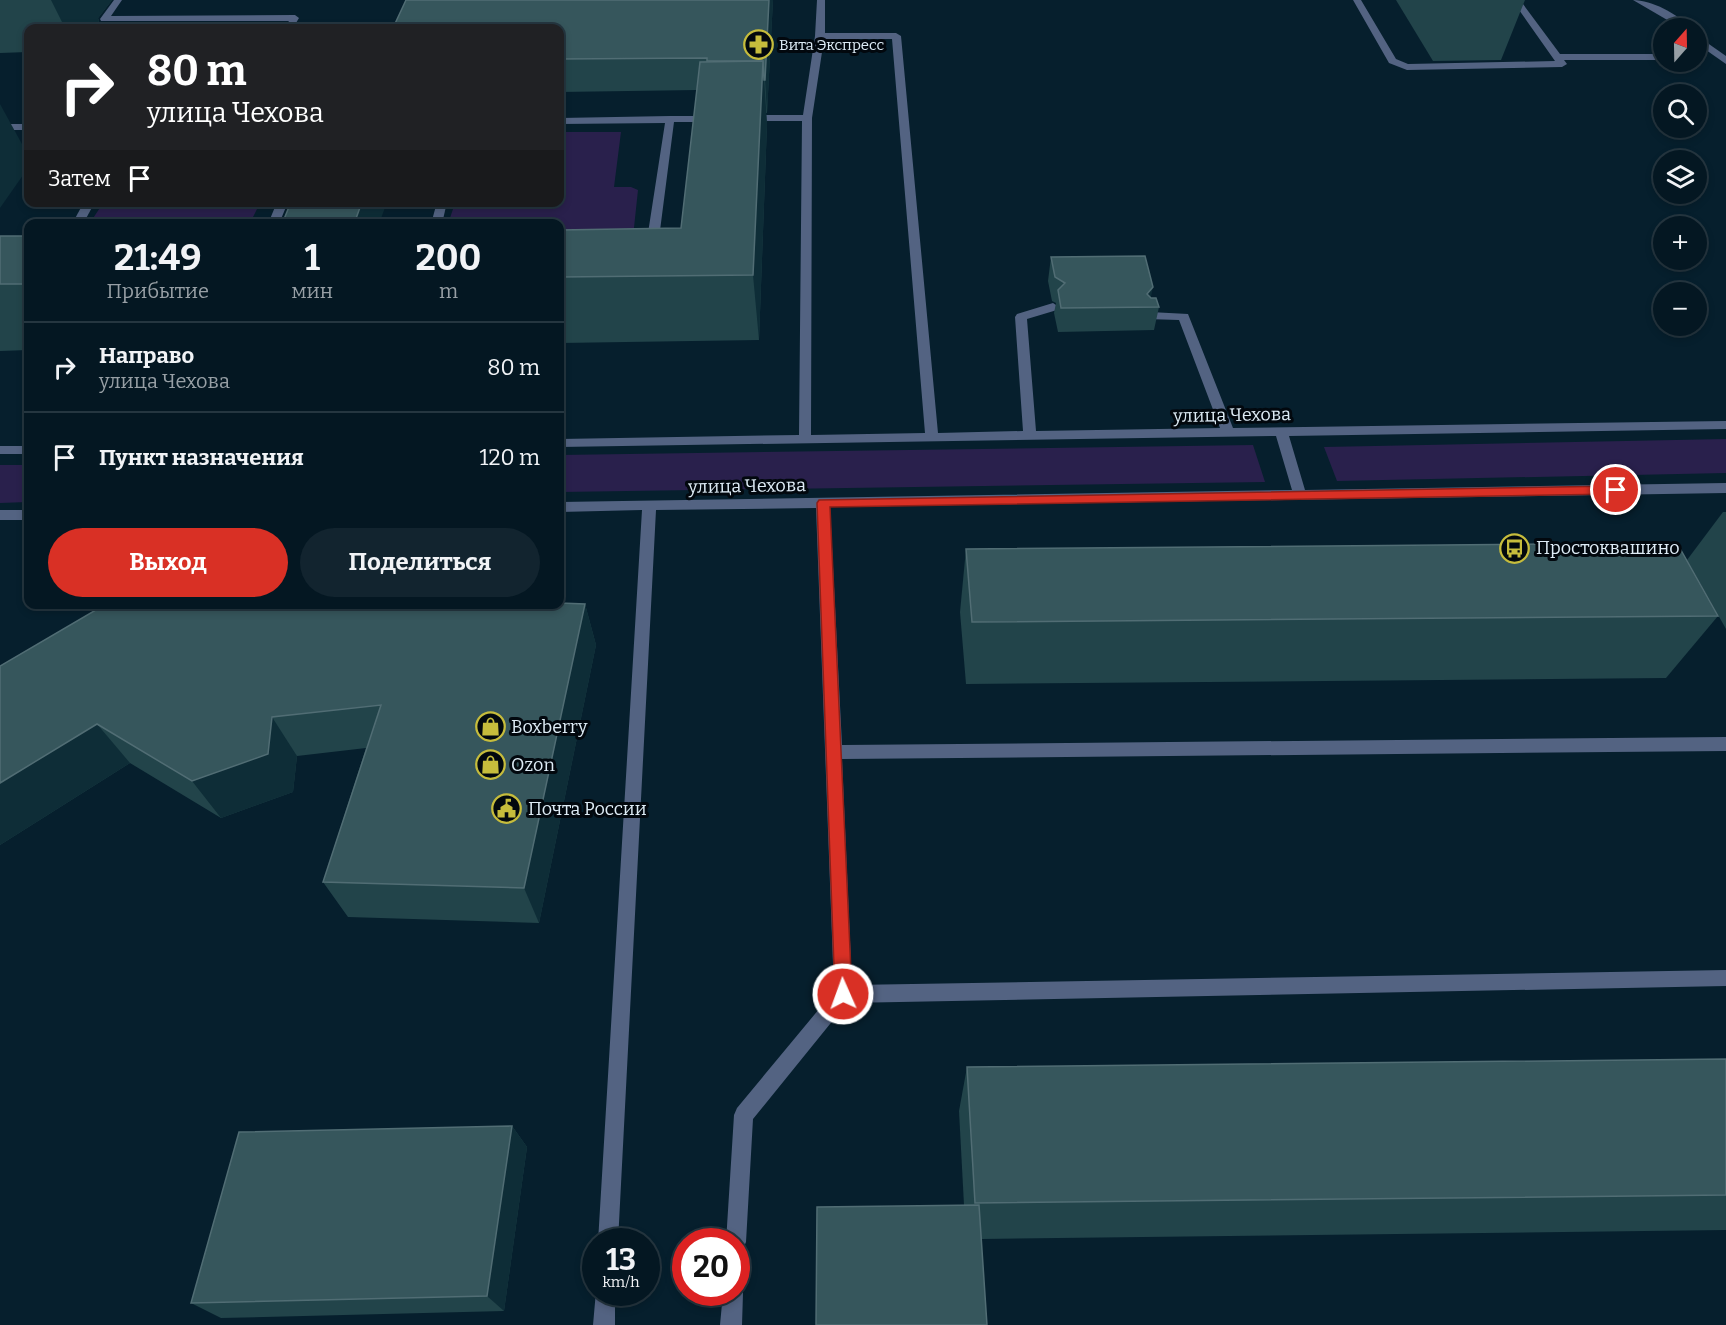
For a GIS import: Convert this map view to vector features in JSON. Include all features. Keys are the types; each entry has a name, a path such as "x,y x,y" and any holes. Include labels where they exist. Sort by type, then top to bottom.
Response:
{"street":[{"path":"118,0 104,19 295,18 291,24"},
{"path":"806,439 807,118 820,36 821,0"},
{"path":"1357,0 1392,61 1397,65 1407,67 1556,66 1562,64 1516,0"},
{"path":"1637,0 1673,18"},
{"path":"820,36 896,36 932,438"},
{"path":"1558,57 1653,57"},
{"path":"738,118 807,118"},
{"path":"651,260 670,119"},
{"path":"564,121 727,119"},
{"path":"0,127 24,127"},
{"path":"1030,436 1021,317 1053,308"},
{"path":"1150,316 1184,317 1228,433"},
{"name":"улица Чехова","path":"564,442 1726,425"},
{"path":"1281,432 1300,496"},
{"path":"0,450 24,450"},
{"name":"улица Чехова","path":"564,507 1726,488"},
{"path":"737,1228 744,1115 843,994 823,503"},
{"path":"609,1228 649,506"},
{"path":"0,515 24,514"},
{"path":"834,752 1726,744"},
{"path":"843,994 1726,978"},
{"path":"604,1325 605,1306"},
{"path":"730,1325 732,1306"}],"shaded area":[{"path":"564,132 621,132 614,187 631,187 638,190 633,237 564,238 564,219 450,219 454,207 564,207"},
{"path":"100,207 258,207 252,219 93,219"},
{"path":"1726,439 1726,473 1337,481 1324,447"},
{"path":"1253,445 1265,482 564,492 564,455"},
{"path":"0,465 24,465 24,502 0,503"}],"building":[{"path":"406,0 769,0 765,80 763,61 707,61 707,58 564,59 564,24 395,24"},
{"path":"763,61 753,275 564,277 564,230 681,228 700,62"},
{"path":"289,207 360,207 356,219 284,219"},
{"path":"0,236 24,236 24,284 0,284"},
{"path":"1145,256 1153,287 1147,294 1151,298 1156,298 1159,307 1061,308 1058,290 1065,283 1055,277 1051,257"},
{"path":"1677,543 1718,616 972,622 966,549"},
{"path":"564,603 585,604 524,888 323,882 381,705 272,717 268,754 192,781 97,724 0,783 0,666 97,609 564,609"},
{"path":"1726,1059 1726,1195 975,1203 967,1067"},
{"path":"512,1126 487,1296 191,1303 239,1132"},
{"path":"979,1205 987,1325 816,1325 817,1207"}],"place":[{"name":"Вита Экспресс","path":"758,45"},
{"name":"Простоквашино","path":"1515,548"},
{"name":"Boxberry","path":"490,727"},
{"name":"Ozon","path":"490,765"},
{"name":"Почта России","path":"507,809"}],"route":[{"path":"843,994 823,503 1616,490"}]}
